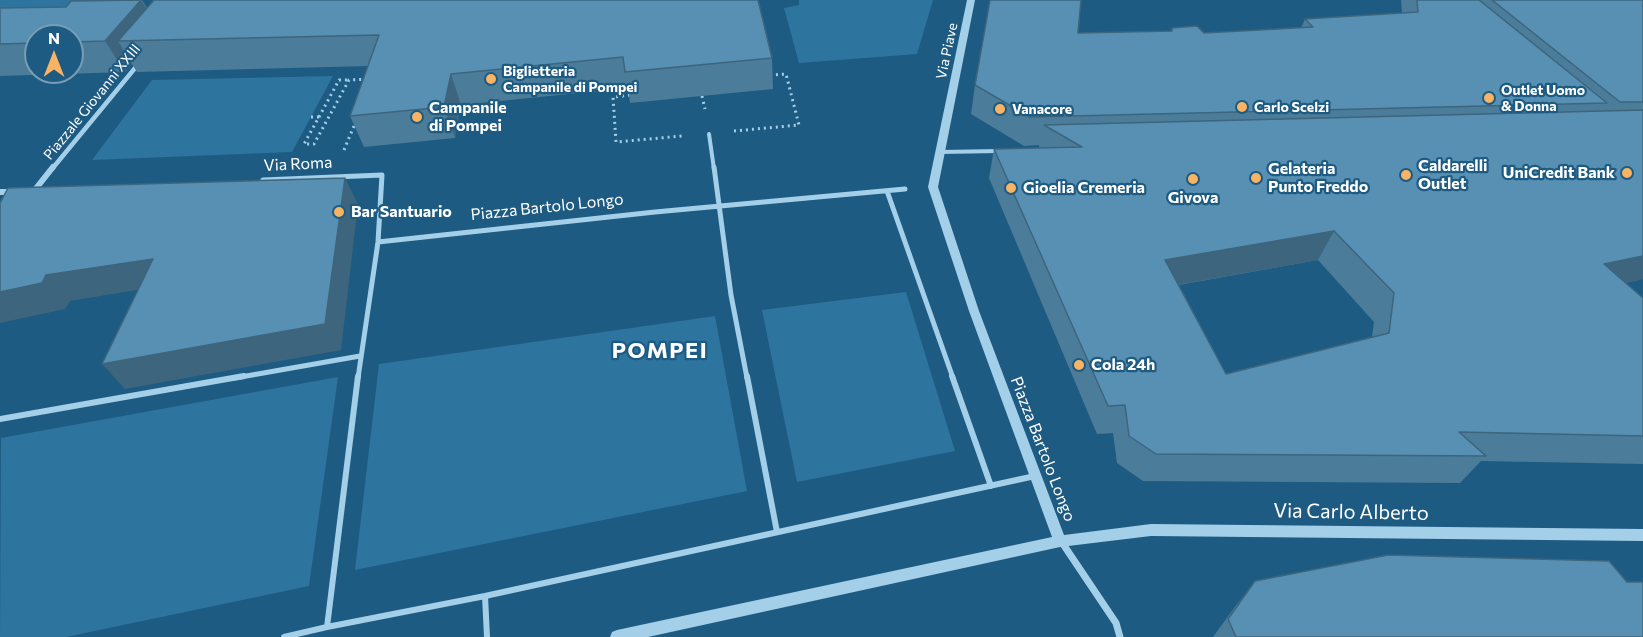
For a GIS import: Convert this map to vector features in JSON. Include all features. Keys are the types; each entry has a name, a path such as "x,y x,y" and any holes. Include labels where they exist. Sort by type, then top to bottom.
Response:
{"street":[{"name":"Via Piave","path":"949,108 972,0"},
{"name":"Piazzale Giovanni XXIII","path":"32,196 146,56"},
{"name":"Piazza Bartolo Longo","path":"617,637 1060,541 974,311 933,187 949,108"},
{"path":"709,134 731,295 777,531"},
{"path":"939,152 1006,151"},
{"name":"Via Roma","path":"254,181 382,175 378,242"},
{"name":"Piazza Bartolo Longo","path":"378,242 904,189"},
{"path":"0,192 32,196 46,191"},
{"path":"887,191 991,486"},
{"path":"327,627 360,356 378,242"},
{"path":"0,419 360,356"},
{"path":"284,637 485,596 1036,476"},
{"name":"Via Carlo Alberto","path":"1060,541 1151,530 1643,535"},
{"path":"1060,541 1116,623 1120,637"},
{"path":"485,596 487,637"}],"path":[{"path":"630,95 613,97 616,142 799,125 786,74 770,75"},
{"path":"350,80 314,144 304,144 339,80 372,79 368,89"},
{"path":"311,117 319,117"},
{"path":"334,177 356,120"}],"shaded area":[{"path":"0,0 134,0 0,22"},
{"path":"799,0 933,0 917,54 799,63 784,8 799,5"},
{"path":"333,76 292,152 92,160 152,80"},
{"path":"906,292 955,451 797,482 762,310"},
{"path":"715,316 747,491 355,570 379,364"},
{"path":"338,377 309,586 66,637 0,637 1,438"}],"building":[{"path":"141,0 105,41 84,42 84,24 24,24 24,43 0,44 0,8 66,7 71,1"},
{"path":"154,0 758,0 772,58 625,72 623,57 451,74 444,107 350,116 379,35 118,41"},
{"path":"990,0 1081,0 1078,33 1172,31 1172,28 1197,26 1204,33 1313,27 1305,19 1418,12 1417,0 1479,0 1607,103 1030,117 975,85"},
{"path":"1492,0 1643,0 1643,102 1620,102"},
{"path":"1643,110 1643,256 1604,264 1643,298 1643,436 1459,432 1486,456 1156,454 1129,436 1125,405 1108,406 994,149 1082,147 1044,125","holes":["1334,231 1394,293 1389,333 1226,374 1165,260"]},
{"path":"345,178 325,324 102,364 153,259 46,275 42,283 0,292 0,203 8,188"},
{"path":"1388,555 1609,561 1627,582 1643,582 1643,637 1236,637 1228,619 1255,581"}],"place":[{"name":"Biglietteria Campanile di Pompei","path":"491,79"},
{"name":"Outlet Uomo & Donna","path":"1489,98"},
{"name":"Carlo Scelzi","path":"1242,107"},
{"name":"Vanacore","path":"1000,109"},
{"name":"Campanile di Pompei","path":"417,117"},
{"name":"UniCredit Bank","path":"1627,173"},
{"name":"Caldarelli Outlet","path":"1406,175"},
{"name":"Gelateria Punto Freddo","path":"1256,178"},
{"name":"Givova","path":"1193,179"},
{"name":"Gioelia Cremeria","path":"1011,188"},
{"name":"Bar Santuario","path":"339,212"},
{"name":"Cola 24h","path":"1079,365"}],"district":[{"name":"POMPEI","path":"660,351"}]}
